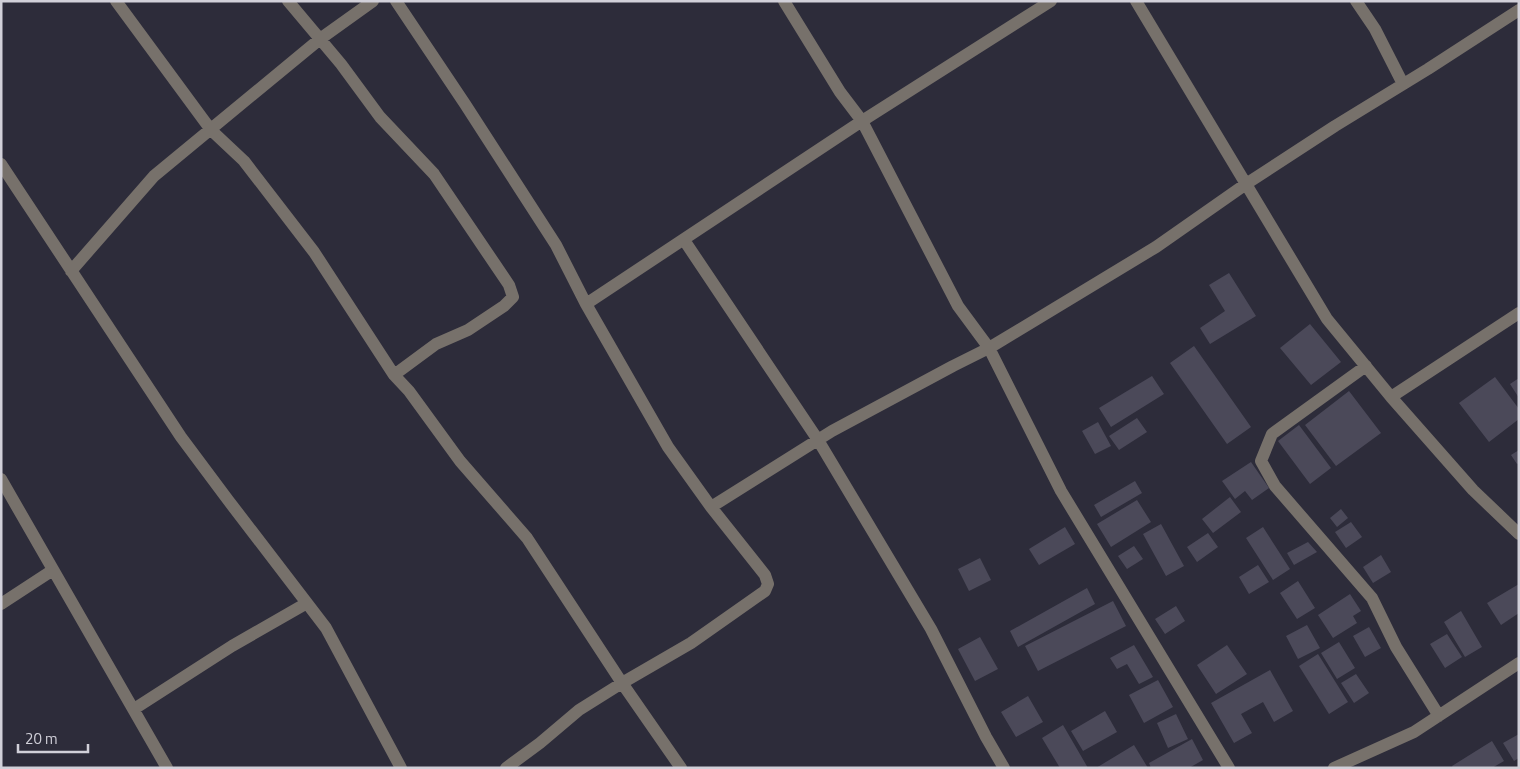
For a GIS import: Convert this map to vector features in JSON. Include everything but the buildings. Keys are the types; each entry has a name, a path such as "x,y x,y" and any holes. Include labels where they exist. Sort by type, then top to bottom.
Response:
{"street":[{"path":"116,1 211,130 244,161 314,252 394,375 408,390 460,461 527,538 622,683 681,768"},
{"path":"288,1 341,64 380,117 434,174 509,285 512,297 504,306 468,330 436,344 394,375"},
{"path":"71,271 154,176 320,39 373,1"},
{"path":"396,1 556,245 586,304 668,447 711,507 765,575 768,584 765,591 691,643 579,710 540,743 506,768"},
{"path":"784,1 840,92 862,121 958,306 989,348 1061,491 1228,768"},
{"path":"586,304 862,121 1051,1"},
{"path":"1136,1 1327,319 1390,397 1473,490 1519,534"},
{"path":"1356,1 1375,29 1403,84"},
{"path":"711,507 818,440 944,370 989,348 1156,247 1246,184 1519,10"},
{"path":"1,164 181,436 326,628 401,768"},
{"path":"684,240 818,440 931,629 986,737 1004,768"},
{"path":"1390,397 1519,313"},
{"path":"1366,366 1272,434 1260,460 1275,486 1372,598 1396,647 1439,716"},
{"path":"1,479 167,768"},
{"path":"1,604 53,570"},
{"path":"134,709 232,646 307,604"},
{"path":"1334,768 1414,732 1519,663"}]}
